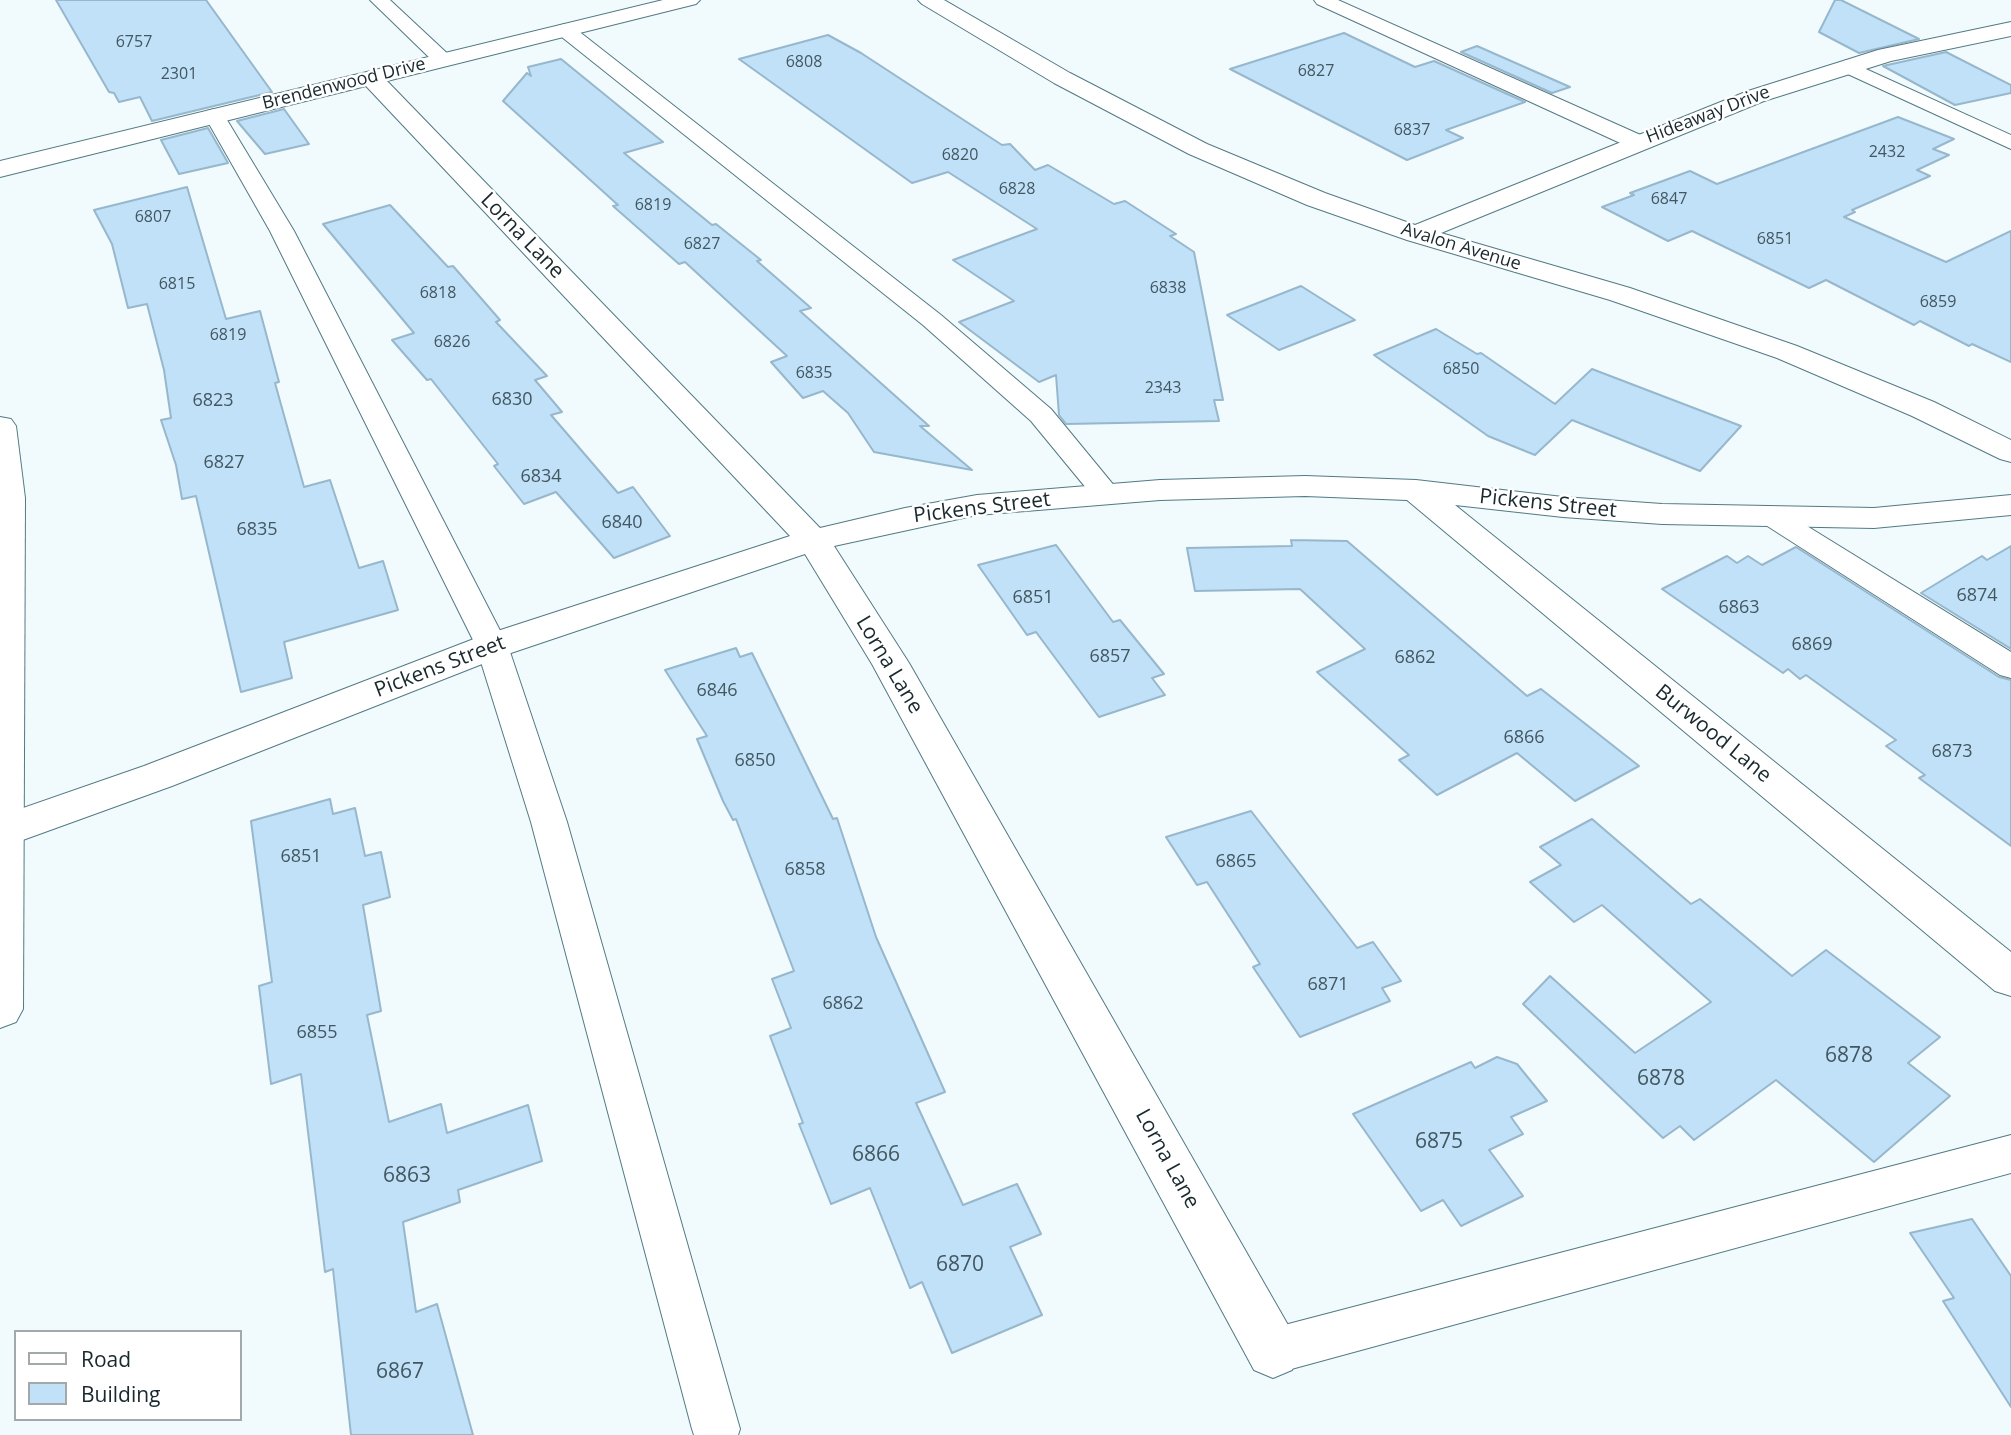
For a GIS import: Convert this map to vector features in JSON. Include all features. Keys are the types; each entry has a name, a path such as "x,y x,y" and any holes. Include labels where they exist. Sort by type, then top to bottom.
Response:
{"street":[{"name":"Brendenwood Drive","path":"0,169 688,0"},
{"name":"Avalon Avenue","path":"929,0 1062,78 1198,149 1316,199 1416,234 1619,294 1787,352 1923,409 2011,452"},
{"name":"Hideaway Drive","path":"1416,234 1637,142 1756,96 1846,66 1956,38 2011,29"},
{"name":"Lorna Lane","path":"371,78 813,540 890,663 1273,1351"},
{"path":"0,426 8,499 5,830 0,1009"},
{"name":"Pickens Street","path":"5,830 158,776 492,646 813,540 905,518 977,505 1106,494 1305,486 1416,490 1576,508 1662,514 1874,518 2011,505"},
{"name":"Burwood Lane","path":"1416,490 2011,978"}],"lane":[{"path":"379,0 443,60"},
{"path":"1323,0 1637,142"},
{"path":"565,30 932,320 1041,415 1106,494"},
{"path":"1846,66 2011,143"},
{"path":"214,115 282,231 492,646 549,822 716,1429"},
{"path":"1771,516 2011,667"},
{"path":"1273,1351 2011,1154"}],"building":[{"path":"56,0 206,0 272,92 152,121 140,97 119,102 114,93 109,92"},
{"path":"1835,0 1841,0 1919,39 1859,53 1819,32"},
{"path":"1344,33 1415,67 1434,61 1525,102 1446,130 1463,138 1407,160 1230,69"},
{"path":"828,35 861,53 1002,145 1010,144 1035,170 1048,165 1114,204 1125,201 1176,234 1170,236 1194,252 1223,400 1214,400 1219,421 1066,424 1059,415 1056,375 1039,382 959,322 1014,301 953,260 1037,229 948,172 912,183 739,59"},
{"path":"1477,46 1570,87 1552,93 1461,52"},
{"path":"1946,52 2011,85 2011,93 1955,105 1883,66"},
{"path":"561,59 663,142 624,153 712,225 716,224 761,260 757,261 811,308 800,311 929,426 920,426 972,470 874,452 848,413 823,391 803,398 771,362 787,356 685,262 679,264 613,206 618,205 503,101 527,73 531,76 528,67"},
{"path":"284,109 309,144 265,154 237,121"},
{"path":"1898,117 1954,139 1933,149 1949,155 1917,170 1930,176 1852,210 1855,212 1844,217 1946,262 2011,231 2011,362 1972,344 1969,346 1920,321 1914,325 1826,280 1809,288 1692,231 1668,241 1602,207 1634,195 1630,193 1690,171 1717,184"},
{"path":"208,128 228,163 179,174 161,140"},
{"path":"187,187 226,319 260,311 279,382 275,383 304,487 330,480 359,568 383,561 398,610 284,642 292,678 241,692 196,496 182,499 176,465 161,420 171,418 164,370 147,304 128,308 112,244 94,210"},
{"path":"390,205 448,267 453,266 500,320 496,322 547,376 535,380 562,412 551,415 618,493 633,487 670,536 614,558 556,492 524,504 494,466 498,464 431,379 427,380 392,340 414,333 323,224"},
{"path":"1301,286 1355,320 1279,350 1227,315"},
{"path":"1436,329 1477,354 1481,353 1555,404 1592,369 1741,426 1700,471 1572,420 1535,455 1488,436 1374,355"},
{"path":"1291,540 1347,541 1527,696 1541,689 1639,766 1575,801 1517,753 1437,795 1399,760 1409,755 1317,672 1365,649 1300,589 1195,591 1187,548 1292,546"},
{"path":"1056,545 1113,622 1120,620 1164,674 1152,678 1165,695 1099,717 1036,632 1027,635 978,565"},
{"path":"2011,546 2011,649 1921,593 1982,556 1987,560"},
{"path":"1796,547 1999,677 2011,680 2011,846 1919,778 1925,775 1886,746 1896,740 1806,675 1800,679 1788,669 1783,673 1662,589 1727,556 1737,563 1748,556 1762,565"},
{"path":"736,648 740,657 752,653 833,819 837,818 876,937 945,1092 916,1103 963,1205 1017,1184 1041,1234 1010,1247 1042,1315 952,1353 922,1282 910,1288 870,1188 831,1204 799,1124 803,1123 770,1036 791,1028 772,979 794,971 736,819 733,820 723,801 697,739 707,736 665,670"},
{"path":"330,799 333,814 355,808 365,856 381,852 390,897 363,905 381,1011 367,1015 389,1122 441,1104 447,1133 528,1105 542,1161 458,1190 460,1202 403,1222 416,1312 437,1304 473,1435 351,1435 333,1269 325,1272 301,1074 271,1084 259,986 272,982 251,821"},
{"path":"1251,811 1357,948 1373,942 1401,981 1382,988 1390,1001 1300,1037 1253,967 1260,964 1207,882 1197,885 1166,837"},
{"path":"1592,819 1691,904 1700,899 1792,976 1826,950 1940,1037 1908,1063 1950,1096 1874,1162 1776,1080 1694,1140 1680,1126 1663,1138 1523,1004 1550,976 1635,1053 1711,1002 1602,905 1574,922 1530,882 1561,865 1540,847"},
{"path":"1497,1057 1517,1064 1547,1101 1511,1117 1523,1134 1489,1150 1523,1196 1461,1226 1443,1200 1421,1211 1353,1114 1471,1062 1475,1068"},
{"path":"1972,1219 2011,1276 2011,1407 1943,1301 1954,1298 1910,1233"}]}
